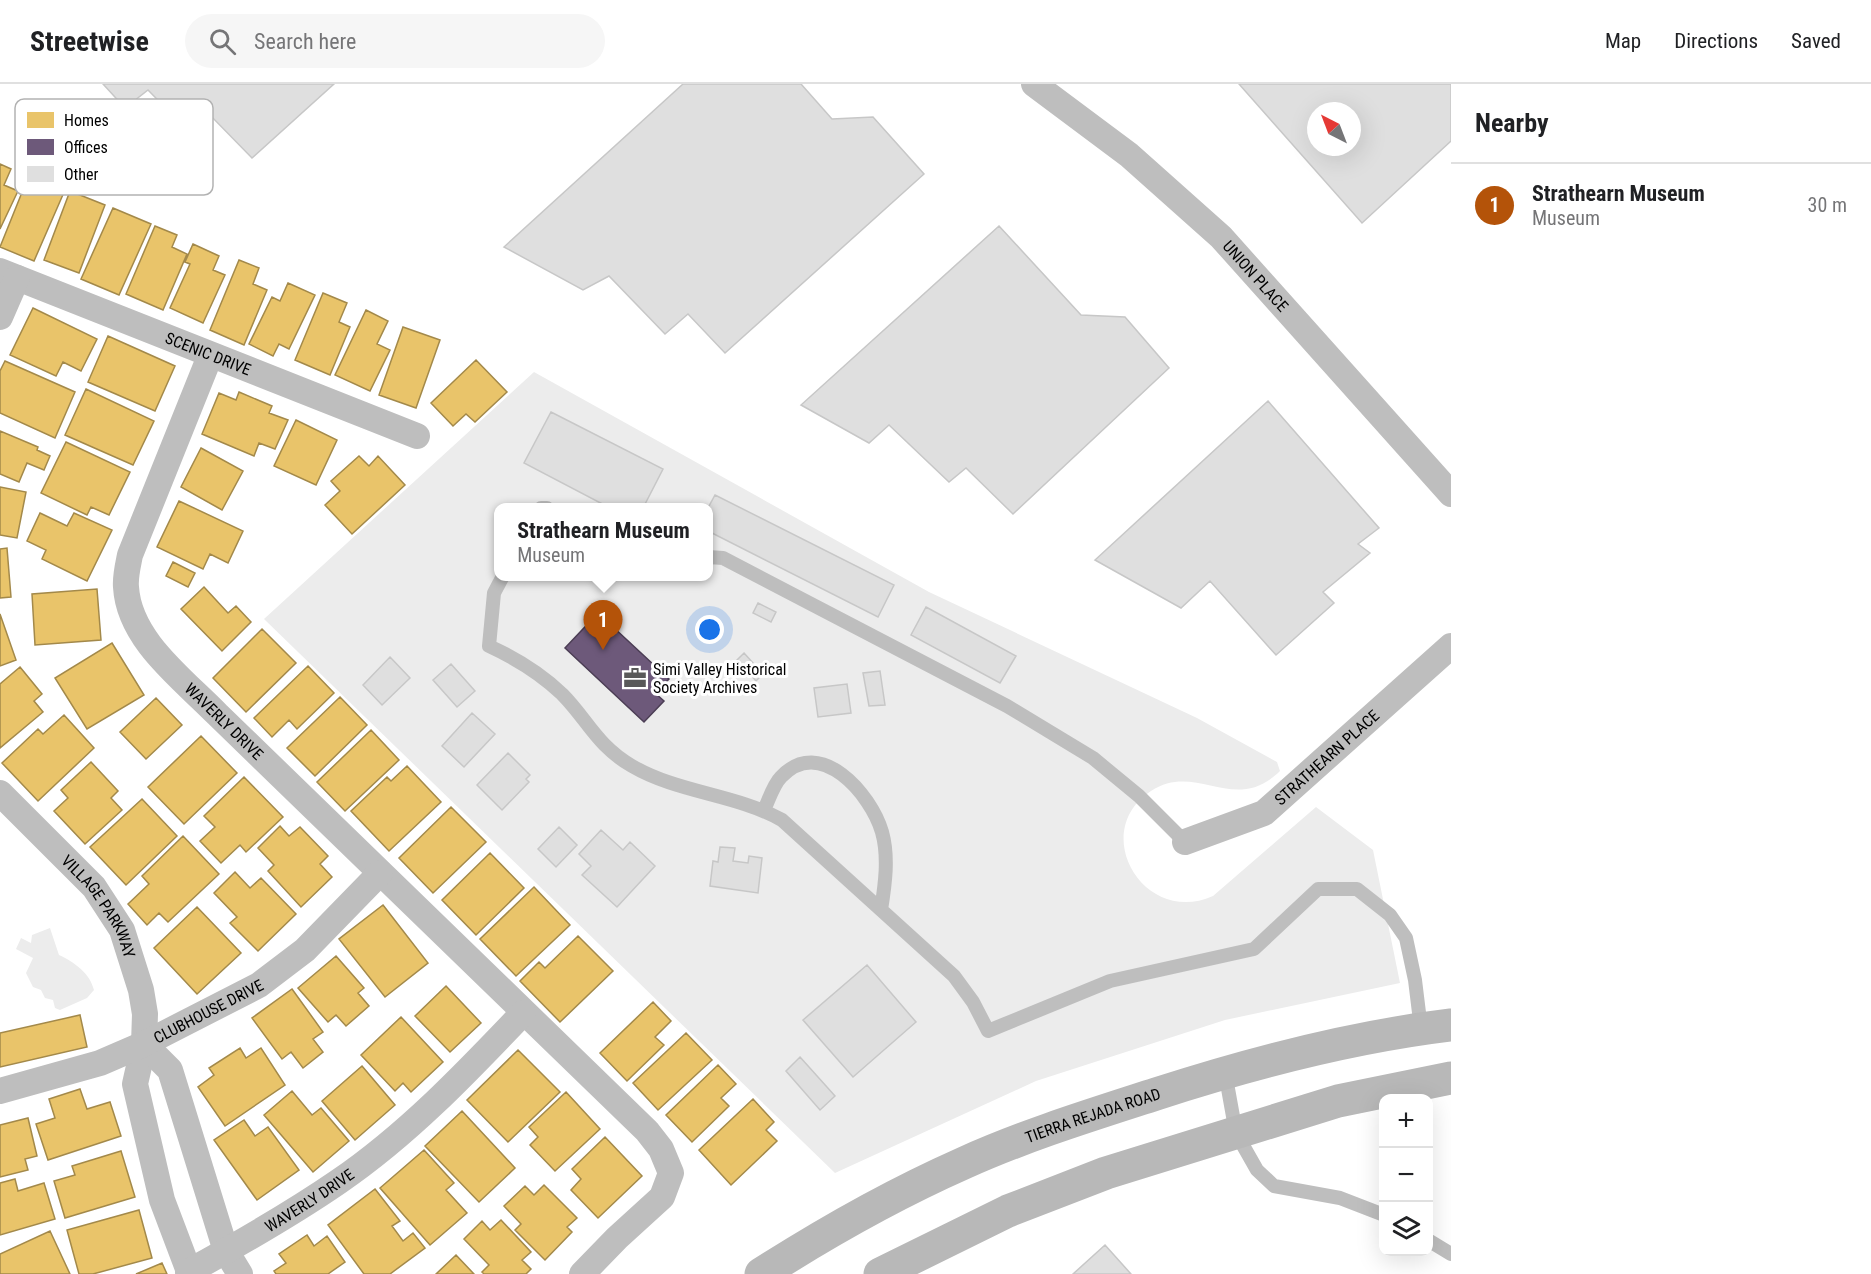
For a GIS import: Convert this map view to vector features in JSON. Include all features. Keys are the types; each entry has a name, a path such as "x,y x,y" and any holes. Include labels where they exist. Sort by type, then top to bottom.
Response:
{"main road":[{"name":"TIERRA REJADA ROAD","path":"761,1274 880,1205 963,1163 1060,1125 1225,1072 1308,1050 1436,1027"},
{"path":"880,1274 1018,1207 1106,1173 1338,1101 1451,1078"}],"street":[{"name":"UNION PLACE","path":"1034,84 1129,155 1221,237 1451,494"},
{"path":"0,317 8,275"},
{"name":"SCENIC DRIVE","path":"8,275 417,436"},
{"name":"WAVERLY DRIVE","path":"210,356 130,555 126,588 134,621 152,648 523,1013 647,1131 661,1149 671,1173 662,1197 582,1274"},
{"name":"STRATHEARN PLACE","path":"1185,842 1264,813 1451,646"},
{"name":"VILLAGE PARKWAY","path":"4,806 94,887 122,930 141,990 145,1014 144,1044 135,1084 162,1200 189,1273"},
{"name":"CLUBHOUSE DRIVE","path":"0,1091 100,1063 144,1044 259,985 305,950 380,873"},
{"name":"WAVERLY DRIVE","path":"189,1273 338,1182 388,1143 461,1079 523,1013"},
{"path":"144,1044 170,1070 226,1251 240,1274"}],"lane":[{"path":"713,557 723,558 1007,706 1093,758 1139,796 1185,842"},
{"path":"500,581 494,593 489,646 519,660 562,694 599,742 631,765 675,785 764,810 798,832 954,976 973,1002 988,1031 1110,981 1254,949 1318,889 1358,889 1390,915 1406,938 1415,980 1436,1027"},
{"path":"764,810 780,777 799,764 822,763 840,771 871,808 882,832 886,872 881,910"},
{"path":"1225,1072 1236,1133 1257,1170 1274,1186 1340,1198 1379,1213"},
{"path":"1433,1243 1451,1254"}],"shaded area":[{"path":"534,372 929,592 1197,718 1277,762 1280,771 1263,784 1247,789 1231,789 1200,783 1168,783 1151,791 1133,809 1124,829 1125,850 1133,870 1146,887 1165,898 1188,902 1213,896 1316,807 1373,850 1400,983 1225,1020 1036,1081 835,1173 264,619"},
{"path":"50,928 59,955 81,969 89,978 94,990 87,998 60,1010 55,1008 53,1000 45,998 41,990 33,987 26,973 33,958 16,949 21,938 31,943 32,935"}],"building: Homes":[{"path":"0,164 11,169 4,185 15,190 16,195 0,229"},
{"path":"21,195 63,195 34,261 0,247"},
{"path":"68,195 80,195 105,205 79,273 44,260"},
{"path":"113,208 151,224 119,295 81,279"},
{"path":"155,226 177,235 172,247 187,254 163,310 126,294"},
{"path":"193,244 219,256 213,270 225,275 203,323 170,308 190,264 185,262"},
{"path":"239,260 259,268 253,284 267,290 244,345 210,330"},
{"path":"288,283 315,295 289,349 279,344 273,356 249,344 272,297 280,301"},
{"path":"323,293 347,303 339,322 350,327 330,375 295,360"},
{"path":"33,308 97,339 81,371 63,362 56,376 10,355"},
{"path":"366,310 388,321 377,344 390,350 370,391 335,375"},
{"path":"403,327 440,340 416,408 379,395"},
{"path":"108,336 175,366 155,411 88,382"},
{"path":"476,360 507,392 475,422 466,414 453,426 431,403"},
{"path":"5,361 75,392 55,438 0,413 0,371"},
{"path":"86,389 154,421 133,465 65,435"},
{"path":"239,392 272,406 269,413 288,420 275,449 259,443 254,456 202,434 219,393 236,400"},
{"path":"296,420 337,440 316,485 274,466"},
{"path":"0,431 38,447 37,450 50,456 44,470 27,463 19,482 0,474"},
{"path":"66,442 130,472 109,515 91,507 87,515 41,493"},
{"path":"201,448 243,471 222,510 181,487"},
{"path":"359,456 369,466 378,456 405,485 352,534 325,505 340,491 331,481"},
{"path":"0,487 26,492 17,538 0,535"},
{"path":"179,501 243,531 228,563 210,554 203,569 157,547"},
{"path":"40,513 67,526 74,513 112,530 87,581 42,559 46,550 27,541"},
{"path":"7,548 11,597 0,598 0,549"},
{"path":"173,562 195,573 188,587 166,576"},
{"path":"204,587 228,613 236,606 251,622 222,651 181,609"},
{"path":"97,589 101,640 35,645 32,594"},
{"path":"0,614 16,660 0,666"},
{"path":"262,629 296,663 246,712 213,678"},
{"path":"112,643 144,695 87,729 55,678"},
{"path":"308,666 334,693 297,729 289,720 272,737 254,718"},
{"path":"20,667 42,694 34,701 43,712 0,748 0,684"},
{"path":"340,697 367,725 315,776 287,748"},
{"path":"156,698 182,725 146,759 120,732"},
{"path":"64,715 94,748 38,801 2,763 38,729 43,734"},
{"path":"371,730 399,760 345,811 317,782"},
{"path":"201,736 237,773 184,824 148,787"},
{"path":"91,762 118,791 111,798 122,810 85,844 54,811 68,798 61,790"},
{"path":"407,766 441,802 389,851 351,811 387,777 391,781"},
{"path":"244,777 283,817 246,852 240,845 221,863 200,841 215,827 204,816"},
{"path":"142,799 177,836 126,885 90,847"},
{"path":"451,807 486,842 433,893 399,858"},
{"path":"280,826 289,836 300,827 328,856 320,864 332,877 301,907 268,871 274,865 258,848"},
{"path":"183,836 219,874 168,922 159,913 147,925 128,904 149,884 142,876"},
{"path":"490,853 524,888 476,935 442,900"},
{"path":"235,872 250,888 261,878 296,914 258,951 230,923 237,917 214,893"},
{"path":"534,887 570,925 516,976 480,939"},
{"path":"383,905 428,963 385,997 339,939"},
{"path":"197,907 241,953 197,994 154,948"},
{"path":"578,936 613,971 560,1022 520,981 539,962 545,968"},
{"path":"336,956 364,988 358,993 369,1006 346,1026 336,1015 328,1022 298,988"},
{"path":"446,986 481,1023 450,1052 415,1016"},
{"path":"292,989 323,1032 313,1039 323,1052 303,1068 291,1052 282,1059 252,1018"},
{"path":"653,1002 671,1021 655,1037 664,1045 627,1081 600,1053"},
{"path":"80,1015 87,1047 0,1067 0,1033"},
{"path":"401,1017 443,1062 411,1092 403,1083 395,1091 361,1055"},
{"path":"686,1033 712,1060 658,1110 633,1083"},
{"path":"240,1048 246,1058 261,1048 285,1085 225,1126 198,1087 214,1075 209,1068"},
{"path":"518,1050 560,1092 508,1142 467,1100"},
{"path":"718,1065 736,1084 721,1098 729,1106 692,1142 666,1115"},
{"path":"362,1066 395,1105 355,1140 322,1101"},
{"path":"80,1089 87,1109 110,1102 121,1136 48,1160 36,1124 55,1118 49,1099"},
{"path":"292,1091 312,1115 321,1108 349,1141 313,1172 264,1115"},
{"path":"566,1092 600,1129 555,1171 530,1145 538,1137 529,1127"},
{"path":"753,1099 774,1122 766,1130 777,1141 731,1185 699,1150"},
{"path":"462,1111 515,1168 479,1202 425,1146"},
{"path":"28,1118 37,1156 25,1159 28,1170 0,1177 0,1125"},
{"path":"244,1120 255,1136 268,1127 299,1170 257,1200 214,1140"},
{"path":"605,1137 642,1176 598,1218 571,1190 581,1179 572,1169"},
{"path":"424,1150 454,1183 446,1190 467,1213 430,1245 380,1188"},
{"path":"121,1151 135,1197 65,1218 54,1181 75,1175 72,1166"},
{"path":"15,1179 18,1191 44,1183 55,1219 0,1235 0,1183"},
{"path":"544,1185 577,1218 567,1227 572,1232 545,1260 515,1230 521,1224 504,1206 525,1186 534,1195"},
{"path":"375,1189 400,1221 392,1226 403,1241 413,1233 425,1248 390,1274 364,1274 328,1225"},
{"path":"139,1210 152,1258 93,1274 79,1274 67,1230"},
{"path":"501,1220 531,1252 522,1260 531,1269 526,1274 484,1274 482,1272 489,1265 464,1239 482,1221 490,1230"},
{"path":"50,1231 70,1274 0,1274 0,1254"},
{"path":"307,1235 314,1246 327,1236 345,1262 328,1274 276,1274 274,1271 286,1263 279,1254"},
{"path":"456,1255 474,1274 436,1274"},
{"path":"162,1263 167,1274 136,1274"}],"building: Offices":[{"path":"598,613 669,679 655,693 664,701 644,722 565,648"}],"building: Other":[{"path":"103,84 334,84 252,158 213,118 213,99 157,99 148,90 136,99 117,99"},
{"path":"683,84 801,84 832,119 873,117 924,174 725,353 688,314 665,334 609,276 583,290 504,247"},
{"path":"1239,84 1451,84 1451,141 1362,223"},
{"path":"999,226 1081,315 1125,317 1169,368 1013,514 966,468 949,482 889,425 869,443 801,405"},
{"path":"1268,401 1379,528 1358,544 1370,553 1323,592 1334,603 1276,655 1210,581 1181,608 1095,560"},
{"path":"551,412 663,469 646,503 600,503 524,463"},
{"path":"715,495 894,585 878,617 713,534 713,503 711,503"},
{"path":"758,603 776,612 771,622 753,613"},
{"path":"926,607 1016,656 1000,683 911,635"},
{"path":"744,653 763,674 756,681 737,660"},
{"path":"390,657 410,678 382,705 363,685"},
{"path":"451,664 475,691 457,707 433,680"},
{"path":"880,671 885,705 869,706 863,673"},
{"path":"847,684 851,713 818,717 814,688"},
{"path":"472,713 495,734 464,767 442,746"},
{"path":"508,753 530,775 526,779 529,782 502,810 477,785"},
{"path":"559,827 577,845 556,867 538,849"},
{"path":"601,830 623,850 630,842 655,866 617,907 582,875 591,866 579,854"},
{"path":"720,847 735,848 733,861 748,863 749,856 762,858 758,893 710,886 713,861 718,862"},
{"path":"867,965 916,1022 853,1077 803,1020"},
{"path":"800,1057 835,1096 820,1110 786,1071"},
{"path":"1105,1245 1131,1274 1073,1274"}],"place":[{"name":"Strathearn Museum","path":"603,650"},
{"name":"Simi Valley Historical Society Archives","path":"635,678"}]}
